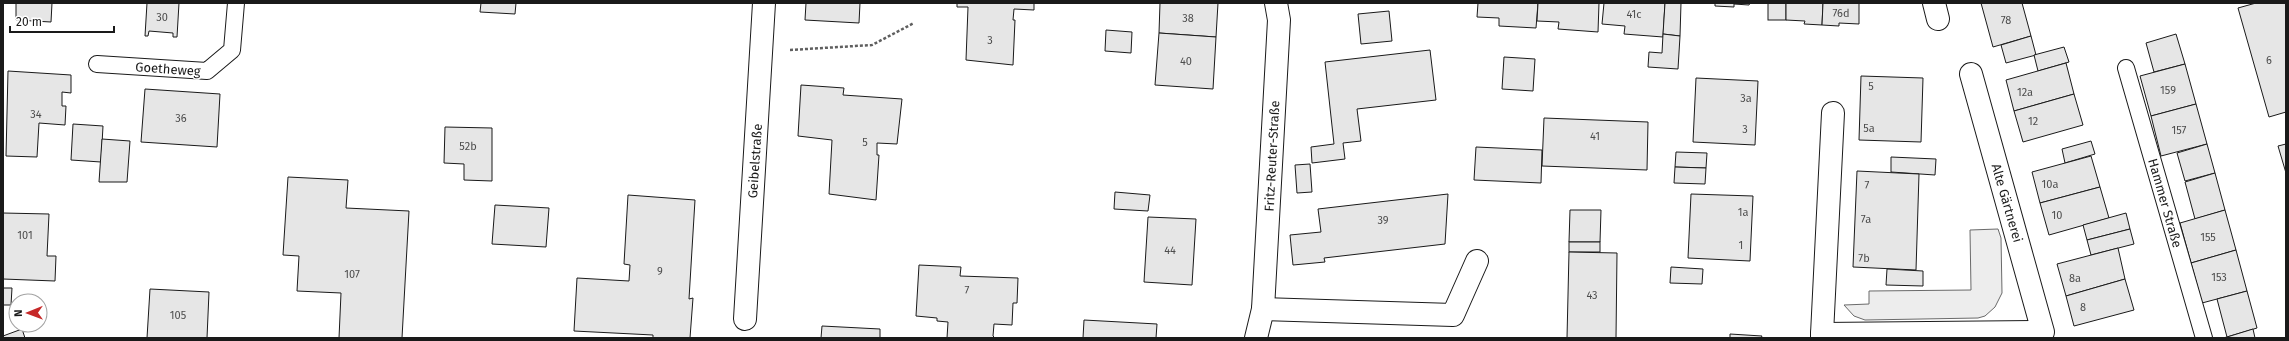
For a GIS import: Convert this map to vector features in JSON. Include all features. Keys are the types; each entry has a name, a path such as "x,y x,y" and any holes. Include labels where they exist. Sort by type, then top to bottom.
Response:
{"street":[{"name":"Geibelstraße","path":"745,320 764,3"},
{"name":"Fritz-Reuter-Straße","path":"1256,338 1264,309 1279,20 1276,3"},
{"name":"Alte Gärtnerei","path":"1833,113 1822,336 2044,335 1970,74"},
{"path":"1264,309 1453,315 1477,261"}],"lane":[{"name":"Goetheweg","path":"97,64 207,71 232,50 236,3"},
{"name":"Hammer Straße","path":"2126,68 2204,338"}],"path":[{"path":"762,52 872,45 914,23"}],"shaded area":[{"path":"1998,229 2001,238 2002,293 1995,307 1985,316 1978,318 1865,320 1854,316 1844,305 1869,304 1869,291 1971,290 1970,230"}],"building":[{"path":"16,3 52,3 51,22 16,20"},
{"path":"147,3 179,3 177,37 173,37 173,33 149,31 148,36 145,36"},
{"path":"481,3 516,3 515,14 480,12"},
{"path":"806,3 860,3 859,23 805,20"},
{"path":"957,3 1034,3 1034,10 1014,9 1013,65 966,60 968,7 957,7"},
{"path":"1160,3 1218,3 1216,37 1159,33"},
{"path":"1478,3 1538,3 1536,28 1499,26 1499,18 1477,17"},
{"path":"1538,3 1599,3 1598,32 1558,29 1559,22 1537,21"},
{"path":"1604,3 1665,3 1663,37 1624,34 1625,26 1602,24"},
{"path":"1665,3 1681,3 1680,36 1663,34"},
{"path":"1715,3 1750,3 1749,5 1734,4 1734,7 1715,6"},
{"path":"1768,3 1786,3 1786,20 1768,20"},
{"path":"1786,3 1823,3 1822,25 1804,24 1805,21 1786,20"},
{"path":"1823,3 1859,3 1859,24 1839,23 1839,26 1822,25"},
{"path":"1981,3 2022,3 2031,36 1993,47"},
{"path":"2256,3 2286,3 2286,112 2269,117 2238,8"},
{"path":"1389,11 1392,41 1361,44 1358,14"},
{"path":"1106,30 1132,32 1131,53 1105,51"},
{"path":"1159,33 1216,37 1213,89 1155,85"},
{"path":"1663,34 1680,36 1678,69 1648,67 1649,52 1662,53"},
{"path":"2176,34 2185,64 2154,72 2146,43"},
{"path":"2031,36 2036,55 2006,63 2001,45"},
{"path":"2064,47 2069,62 2038,71 2034,55"},
{"path":"1430,50 1436,100 1357,109 1361,141 1343,143 1345,159 1312,163 1311,147 1334,144 1325,62"},
{"path":"1504,57 1535,59 1533,91 1502,89"},
{"path":"2066,63 2074,94 2014,111 2006,80"},
{"path":"2185,64 2196,104 2151,116 2140,76"},
{"path":"8,71 71,75 71,93 62,92 62,106 66,106 65,125 39,123 37,157 6,156"},
{"path":"1861,76 1923,78 1921,142 1859,140"},
{"path":"1696,78 1758,81 1755,145 1693,142"},
{"path":"801,85 844,88 843,95 902,99 897,144 877,143 877,155 879,155 876,200 829,194 832,140 798,136"},
{"path":"145,89 220,94 217,147 141,142"},
{"path":"2074,94 2083,125 2023,142 2014,111"},
{"path":"2196,104 2207,144 2161,156 2151,116"},
{"path":"1544,118 1648,122 1647,170 1542,166"},
{"path":"73,124 103,126 101,162 71,160"},
{"path":"445,127 492,128 492,181 464,180 464,164 444,163"},
{"path":"102,139 130,141 127,182 99,182"},
{"path":"2091,141 2095,154 2065,163 2062,149"},
{"path":"2207,144 2215,173 2185,181 2177,153"},
{"path":"2286,144 2286,173 2278,146"},
{"path":"1476,147 1542,150 1541,183 1474,180"},
{"path":"1676,152 1707,153 1706,168 1675,167"},
{"path":"2091,156 2100,187 2040,203 2032,172"},
{"path":"1891,157 1936,159 1935,175 1891,172"},
{"path":"1310,164 1312,192 1297,193 1295,165"},
{"path":"1675,167 1706,168 1705,184 1674,183"},
{"path":"1857,171 1919,174 1916,270 1853,267"},
{"path":"2215,173 2225,210 2195,219 2185,182"},
{"path":"288,177 348,180 346,208 409,211 402,338 339,338 341,293 297,291 299,256 283,255"},
{"path":"2100,187 2109,218 2049,235 2040,203"},
{"path":"1115,192 1150,195 1148,211 1114,209"},
{"path":"1448,194 1445,244 1324,258 1325,262 1293,265 1290,235 1321,232 1318,209"},
{"path":"1691,194 1753,196 1750,261 1688,258"},
{"path":"628,195 695,200 689,299 693,298 690,338 653,338 653,335 574,331 577,278 629,281 630,265 624,264"},
{"path":"495,205 549,208 546,247 492,244"},
{"path":"1570,210 1601,210 1600,242 1569,242"},
{"path":"2225,210 2236,250 2191,263 2180,223"},
{"path":"3,213 49,214 47,256 56,256 55,281 3,279"},
{"path":"2126,213 2130,229 2087,240 2083,225"},
{"path":"1148,217 1196,219 1192,285 1144,282"},
{"path":"2130,229 2134,244 2091,255 2087,240"},
{"path":"1569,242 1600,242 1600,252 1569,252"},
{"path":"2118,248 2125,279 2066,296 2057,264"},
{"path":"2236,250 2247,291 2202,303 2191,263"},
{"path":"1569,252 1617,253 1616,338 1567,338"},
{"path":"919,265 961,267 960,276 1018,278 1017,303 1013,303 1012,325 994,324 993,336 995,338 947,338 948,322 937,321 937,318 916,316"},
{"path":"1671,267 1703,269 1702,284 1670,283"},
{"path":"1887,269 1923,271 1923,286 1886,285"},
{"path":"2125,279 2134,310 2074,326 2066,296"},
{"path":"3,288 12,288 12,293 8,293 8,305 3,305"},
{"path":"150,289 209,292 207,338 147,338"},
{"path":"2247,291 2257,328 2227,337 2217,299"},
{"path":"1084,320 1157,324 1156,338 1083,338"},
{"path":"822,326 880,329 880,338 821,338"},
{"path":"2253,329 2255,338 2223,338 2227,337"},
{"path":"11,333 23,333 25,338 4,338 3,336"},
{"path":"1730,334 1762,336 1761,338 1730,338"}]}
